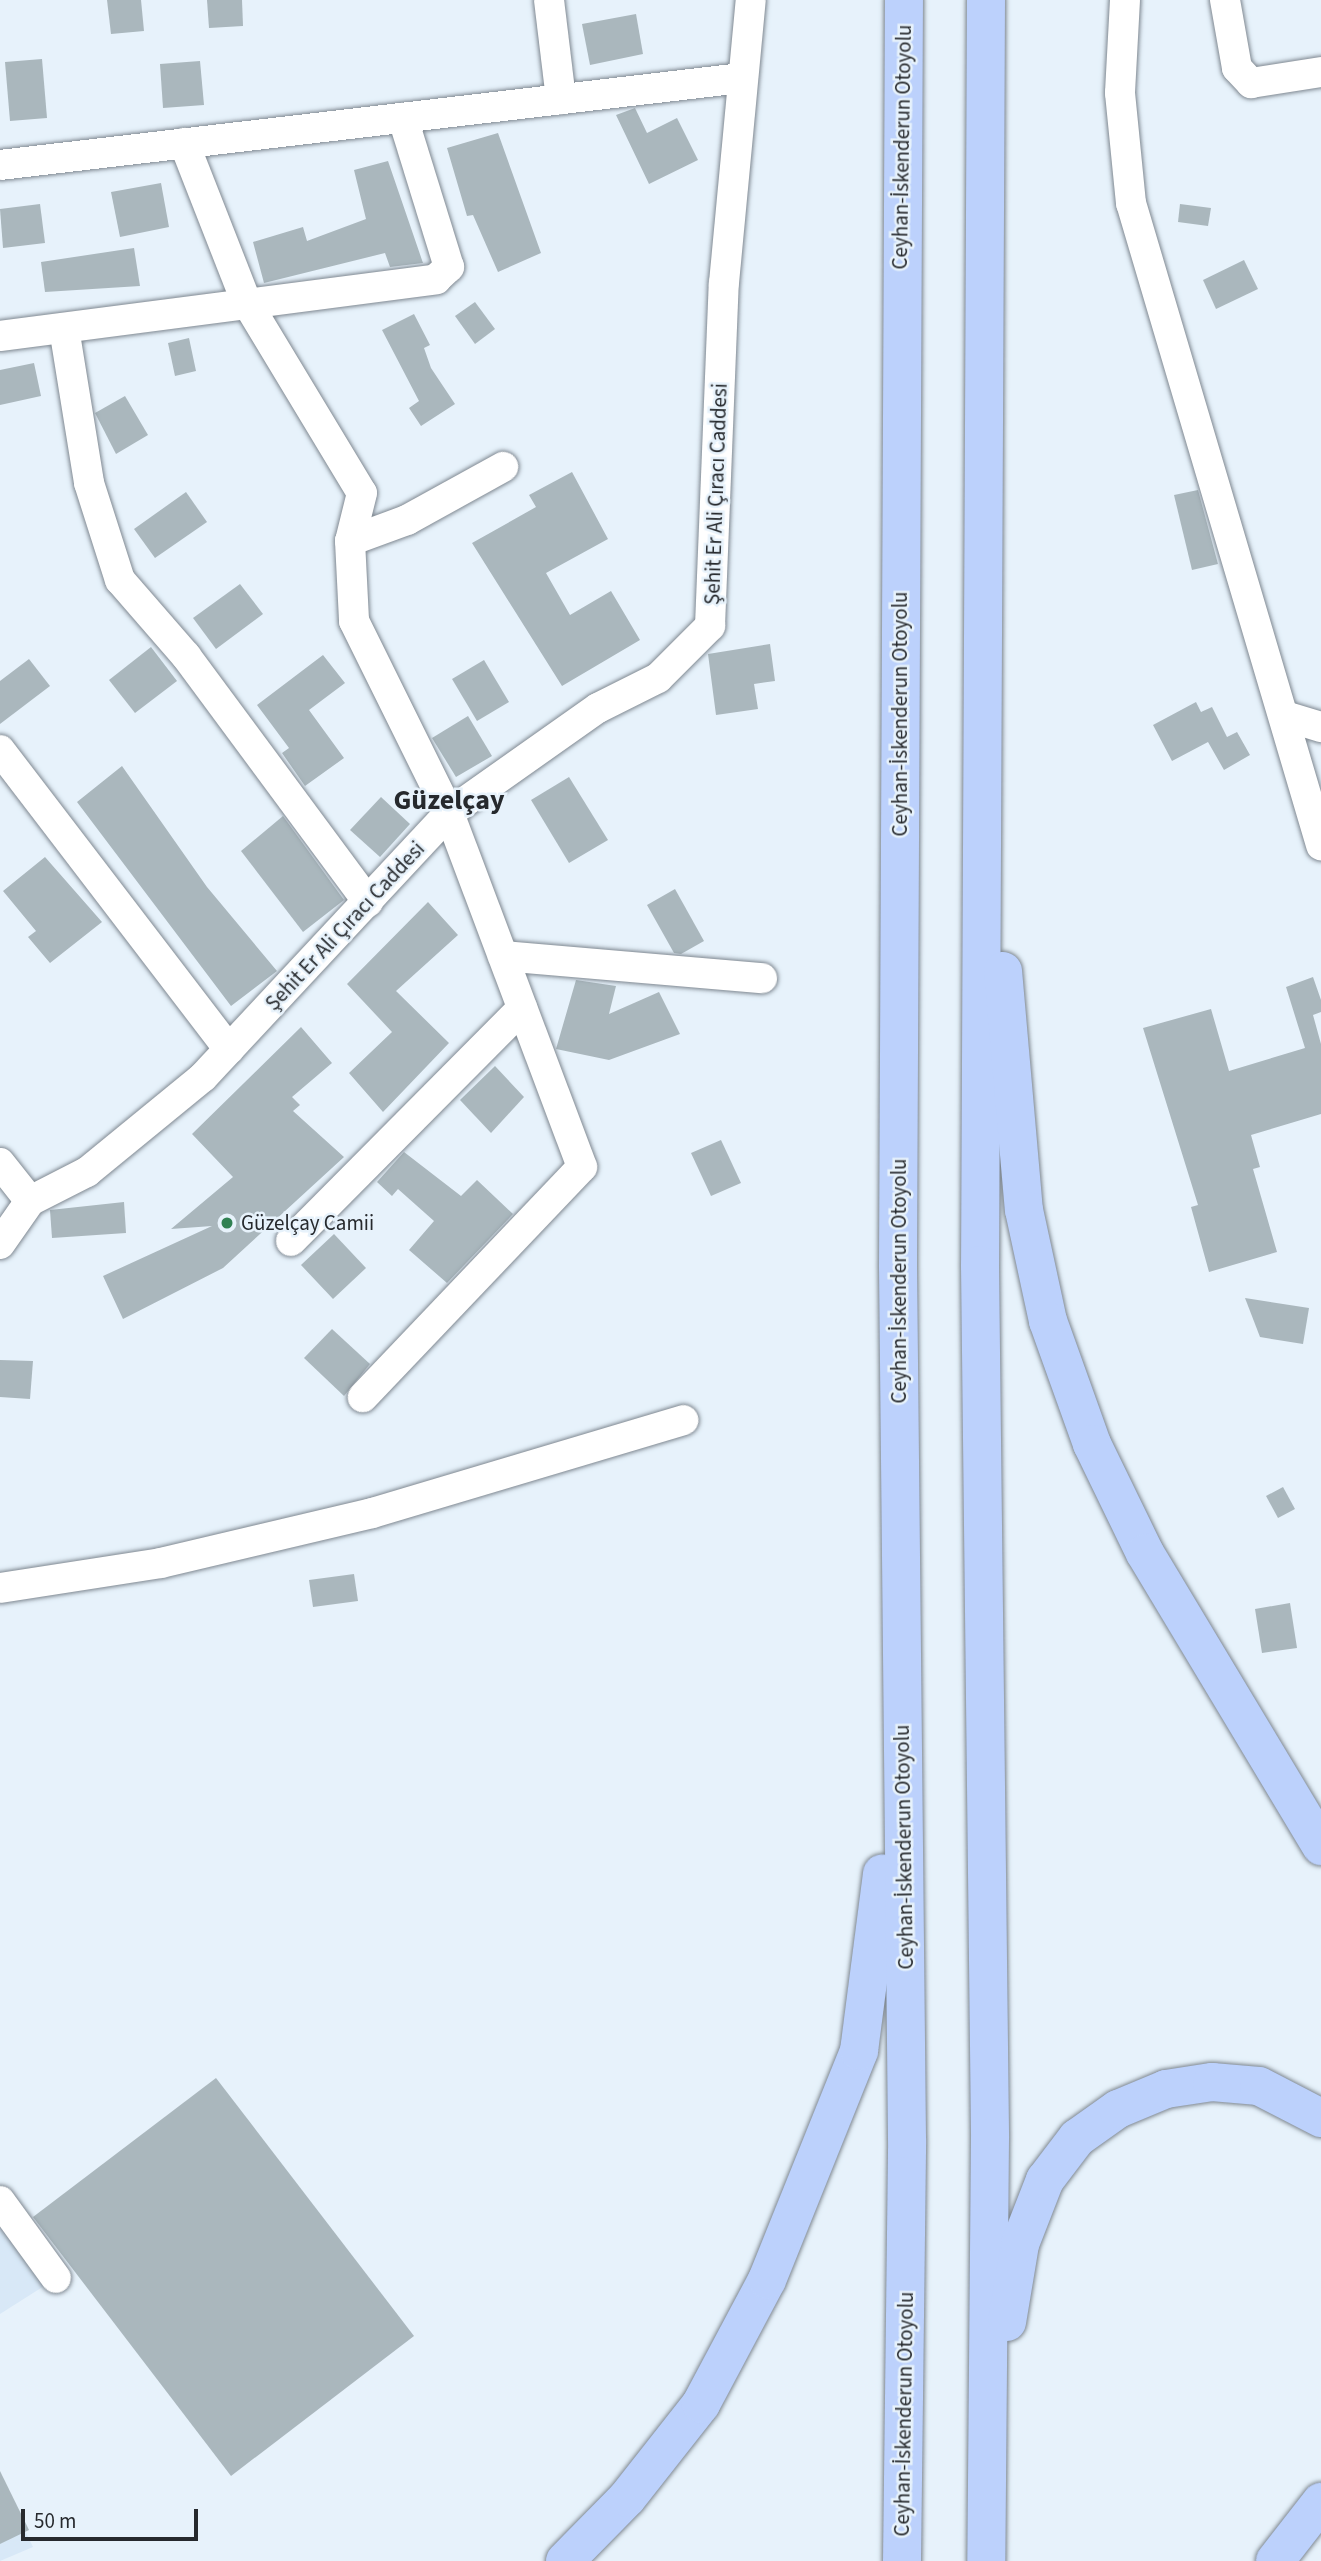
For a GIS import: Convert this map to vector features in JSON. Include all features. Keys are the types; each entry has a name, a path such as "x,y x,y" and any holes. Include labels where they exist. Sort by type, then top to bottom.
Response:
{"highway":[{"name":"Ceyhan-İskenderun Otoyolu","path":"902,2561 907,2125 898,1266 904,0"},
{"path":"986,0 982,637 987,2561"},
{"path":"982,637 1023,1198 1048,1321 1092,1444 1145,1553 1321,1846"},
{"path":"565,2561 627,2498 701,2403 767,2280 859,2051 881,1906 898,1266"},
{"path":"987,2561 1008,2318 1020,2244 1045,2180 1077,2138 1118,2109 1166,2089 1212,2082 1258,2086 1321,2118"},
{"path":"1275,2561 1321,2502"}],"street":[{"path":"549,0 561,99"},
{"name":"Şehit Er Ali Çıracı Caddesi","path":"12,1218 61,1190 133,1139 229,1050 449,813 598,708 658,678 710,626 724,284 751,0"},
{"path":"1125,0 1120,93 1131,203 1321,845"},
{"path":"1225,0 1237,68 1251,83 1321,72"},
{"path":"0,164 742,78"},
{"path":"0,336 444,274 449,267 403,118"},
{"path":"184,143 246,301 362,494 350,541 354,621 449,813 582,1167 363,1397"},
{"path":"64,328 89,483 120,580 186,656 368,902"},
{"path":"350,541 408,520 503,467"},
{"path":"1285,716 1321,727"},
{"path":"0,750 229,1050"},
{"path":"503,956 762,978"},
{"path":"291,1241 522,1008"},
{"path":"0,1163 12,1218"},
{"path":"0,1588 161,1563 372,1513 683,1420"},
{"path":"0,2201 56,2278"}],"shaded area":[{"path":"0,2201 52,2281 0,2314"},
{"path":"0,2479 33,2547 0,2561"}],"building":[{"path":"107,0 141,0 144,31 111,34"},
{"path":"207,0 242,0 243,26 209,28"},
{"path":"636,14 643,54 590,65 582,24"},
{"path":"42,59 47,118 10,121 5,62"},
{"path":"200,61 204,105 163,108 160,64"},
{"path":"635,108 647,133 677,118 698,160 649,184 616,115"},
{"path":"498,133 541,253 498,272 473,215 467,216 447,148"},
{"path":"388,161 423,263 390,267 385,253 264,283 253,242 303,227 307,241 366,219 354,170"},
{"path":"161,183 169,227 120,237 111,192"},
{"path":"40,204 45,243 3,248 0,209"},
{"path":"1180,204 1211,208 1208,226 1178,222"},
{"path":"134,248 140,286 45,292 41,262"},
{"path":"1244,260 1258,289 1216,309 1203,280"},
{"path":"475,302 495,329 475,344 455,316"},
{"path":"414,314 430,345 424,348 431,368 455,404 421,426 409,408 419,401 382,330"},
{"path":"189,338 196,371 175,376 168,343"},
{"path":"34,363 41,396 0,405 0,370"},
{"path":"125,396 148,435 116,454 95,413"},
{"path":"572,472 608,539 546,573 570,615 611,591 640,640 562,686 472,543 536,507 529,495"},
{"path":"1198,490 1218,564 1192,570 1174,495"},
{"path":"186,492 207,522 155,558 134,529"},
{"path":"240,584 263,614 216,649 193,618"},
{"path":"770,644 775,681 754,684 758,709 716,715 708,654"},
{"path":"151,647 177,681 135,713 109,680"},
{"path":"323,655 345,683 309,710 344,758 305,786 282,753 289,748 257,705"},
{"path":"29,659 50,686 0,724 0,681"},
{"path":"484,660 509,702 477,721 452,679"},
{"path":"1196,702 1201,712 1212,707 1227,737 1237,732 1250,755 1224,770 1208,742 1172,761 1153,725"},
{"path":"468,716 492,756 456,777 432,738"},
{"path":"122,766 207,887 277,971 231,1006 77,802"},
{"path":"569,777 608,840 569,863 531,800"},
{"path":"381,797 410,824 380,857 350,830"},
{"path":"283,816 344,900 303,932 241,851"},
{"path":"45,857 102,922 50,963 28,937 36,931 3,891"},
{"path":"675,889 704,941 681,954 674,953 647,905"},
{"path":"428,902 458,935 396,991 449,1043 383,1112 349,1073 392,1032 347,984"},
{"path":"1313,977 1321,1000 1321,1012 1313,1015 1321,1044 1321,1114 1251,1135 1260,1167 1253,1169 1277,1252 1209,1272 1191,1207 1198,1205 1143,1028 1211,1009 1229,1071 1305,1048 1286,987"},
{"path":"576,980 616,986 609,1014 659,992 680,1034 609,1060 556,1049"},
{"path":"301,1027 332,1063 292,1097 300,1105 293,1111 344,1157 223,1268 123,1319 103,1276 212,1226 171,1229 233,1177 192,1134"},
{"path":"495,1066 524,1097 491,1133 460,1100"},
{"path":"721,1140 741,1183 711,1196 691,1153"},
{"path":"404,1152 461,1196 477,1180 513,1214 447,1283 409,1250 434,1221 398,1189 392,1196 377,1182"},
{"path":"124,1202 126,1233 52,1238 50,1210"},
{"path":"334,1234 366,1268 333,1299 301,1265"},
{"path":"1245,1298 1309,1308 1303,1344 1260,1337"},
{"path":"332,1329 370,1364 344,1396 304,1358"},
{"path":"0,1360 33,1361 30,1399 0,1397"},
{"path":"1283,1487 1295,1509 1278,1518 1266,1496"},
{"path":"354,1574 358,1601 313,1607 309,1580"},
{"path":"1290,1603 1297,1648 1262,1653 1255,1609"},
{"path":"216,2078 414,2336 231,2476 33,2217"},
{"path":"0,2471 29,2530 0,2544"}],"place":[{"name":"Güzelçay Camii","path":"227,1223"}],"district":[{"name":"Güzelçay","path":"449,800"}]}
